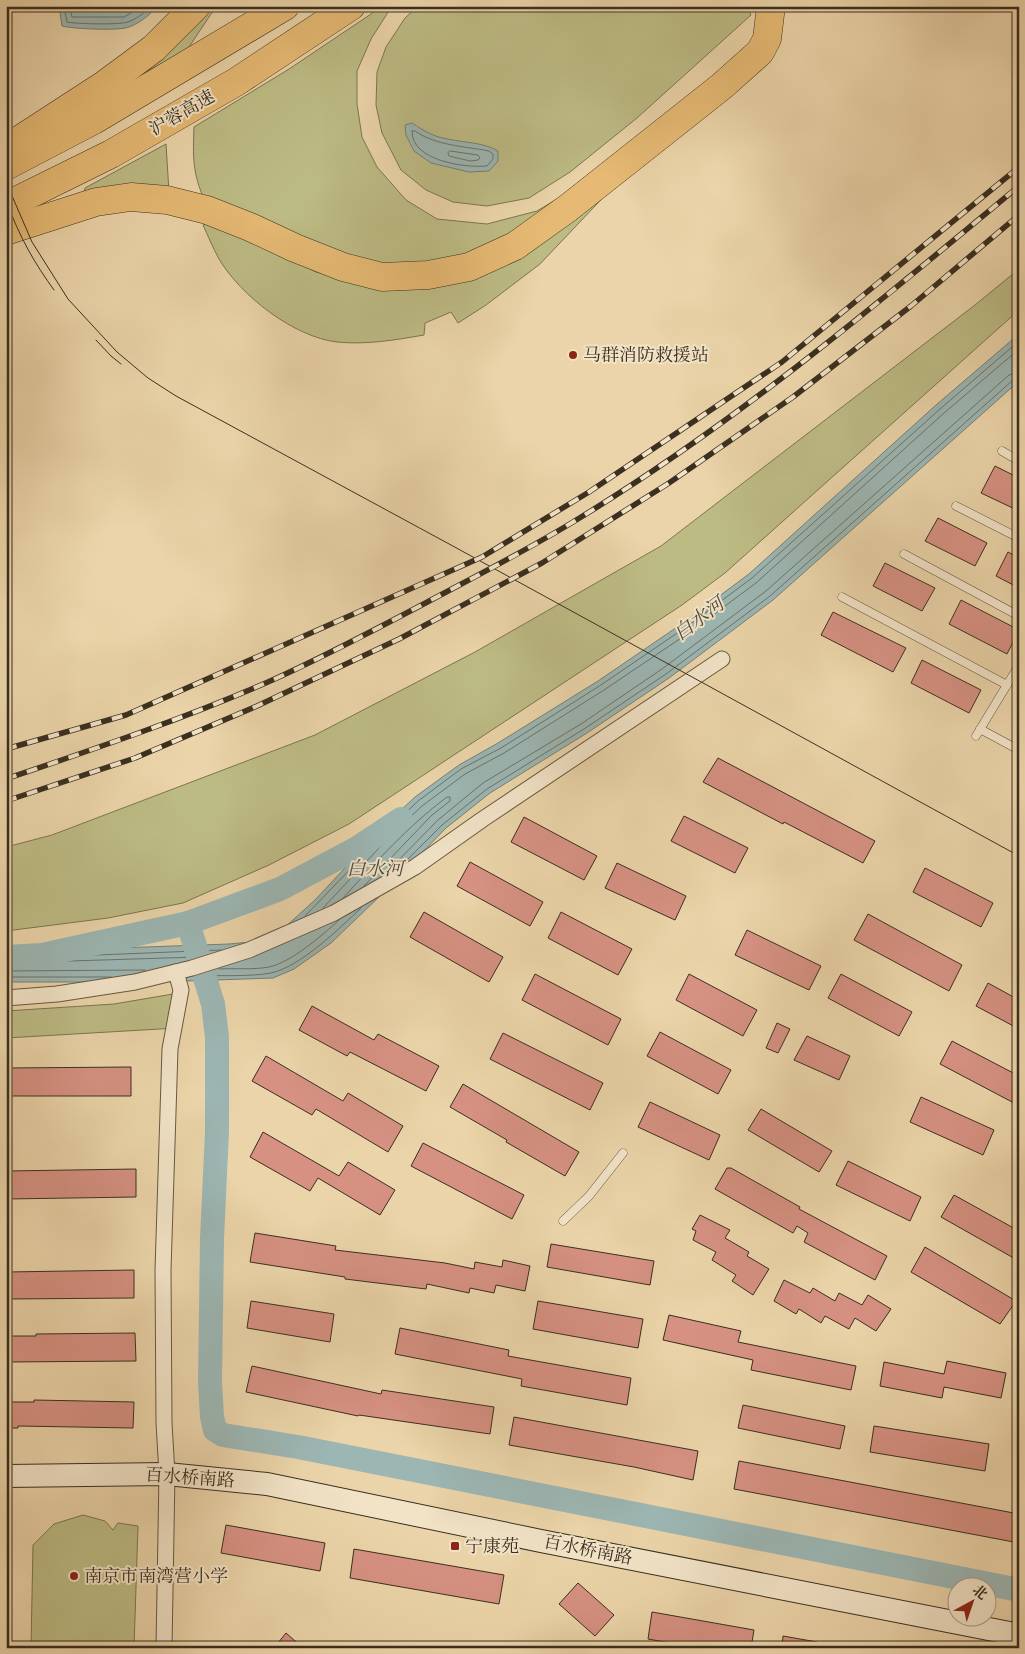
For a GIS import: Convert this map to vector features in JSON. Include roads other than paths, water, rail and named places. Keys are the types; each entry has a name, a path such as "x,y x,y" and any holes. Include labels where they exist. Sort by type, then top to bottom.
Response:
{"highway":[{"path":"6,149 104,85 154,48 196,6"},
{"path":"6,166 94,120 285,6"},
{"name":"沪蓉高速","path":"6,206 111,154 228,87 351,6"},
{"path":"6,230 96,202 130,197 167,200 208,210 343,267 382,277 428,276 469,268 515,246 568,208 722,86 760,52 767,39 771,6"}],"street":[{"path":"6,998 57,994 135,982 192,968 249,950 334,913 399,877 722,659"},
{"path":"164,1648 167,1474 164,1423 164,1270 170,1049 181,990 176,972"},
{"name":"百水桥南路","path":"6,1476 167,1474 267,1484 541,1541 1019,1635"}],"lane":[{"path":"1002,451 1019,461"},
{"path":"956,506 1019,538"},
{"path":"904,554 1019,616"},
{"path":"842,597 1007,685"},
{"path":"1019,665 978,733 1019,750"},
{"path":"563,1221 589,1196 623,1153"}],"water":[{"path":"59,6 157,6 151,13 133,25 124,28 107,29 62,26"},
{"path":"412,123 438,137 480,144 492,148 498,151 498,161 489,171 469,172 431,163 414,151 406,135 405,125"},
{"name":"白水河","path":"1019,334 1019,381 773,600 669,678 587,733 490,793 446,828 331,943 294,969 273,978 157,982 6,982 6,952 229,944 261,941 283,929 315,900 386,824 415,797 459,765 598,681 683,623 749,574 936,405"}],"waterway":[{"name":"白水河","path":"6,957 42,955 188,923 280,889 357,848 401,819"},
{"path":"188,923 213,1004 217,1037 217,1131 212,1239 210,1382 212,1417 215,1430 223,1435 298,1447 1019,1590"}],"tram line":[{"path":"6,182 32,242 68,299 117,352 148,378 176,396 1019,856"},
{"path":"8,205 28,249 54,290"},
{"path":"96,340 121,364"}],"railway":[{"path":"6,749 126,715 482,557 589,492 782,362 1019,167"},
{"path":"6,779 171,721 268,682 310,663 503,562 556,532 632,485 747,404 857,319 1019,186"},
{"path":"6,801 135,758 257,706 399,639 542,563 669,483 793,397 911,306 1019,215"}],"place":[{"name":"马群消防救援站","path":"573,355"},
{"name":"宁康苑","path":"455,1546"},
{"name":"南京市南湾营小学","path":"74,1576"}]}
